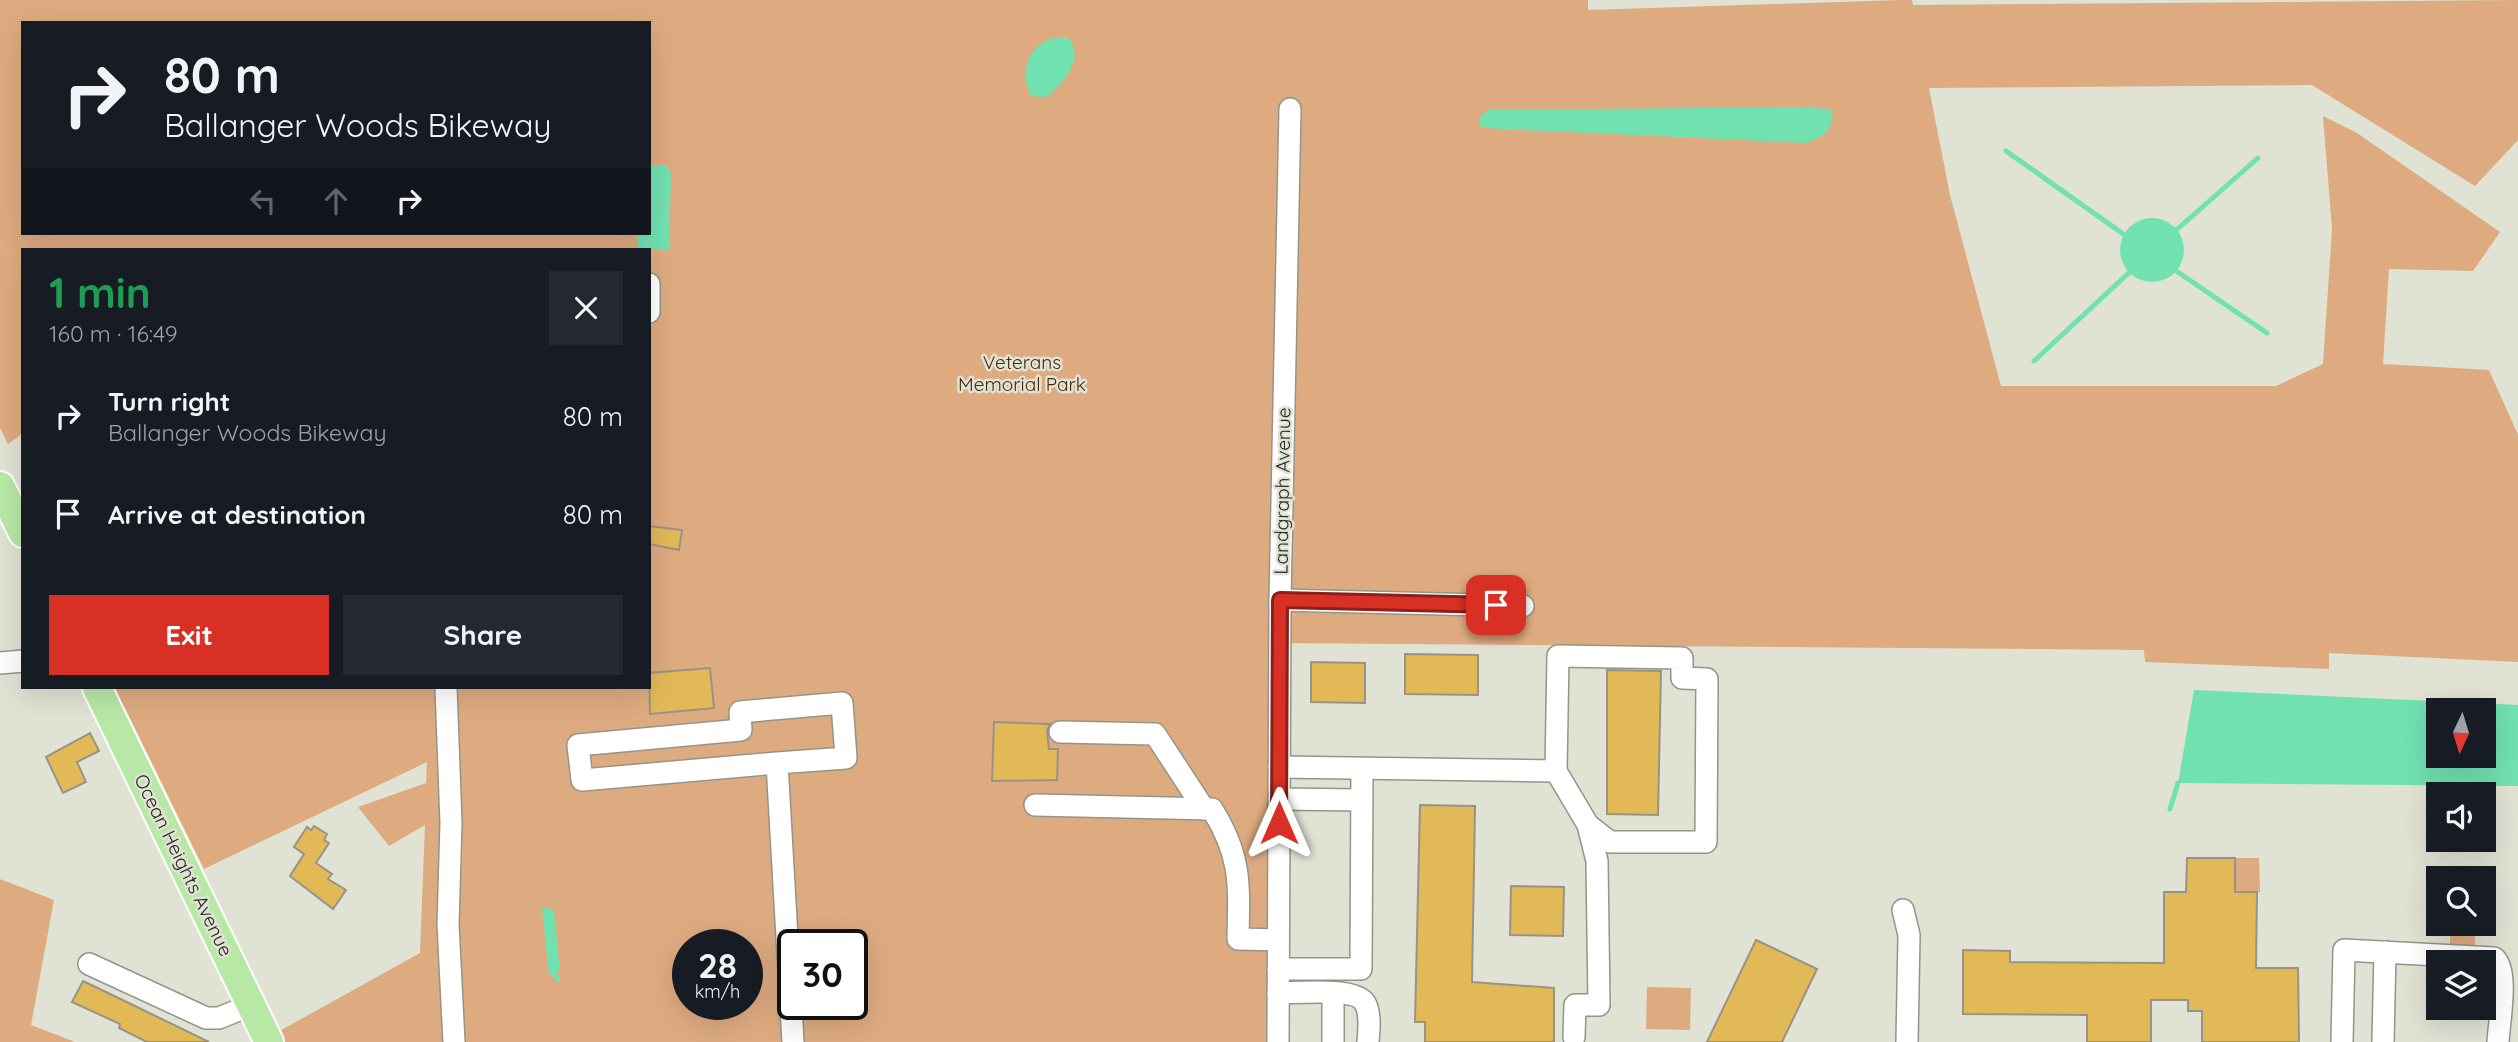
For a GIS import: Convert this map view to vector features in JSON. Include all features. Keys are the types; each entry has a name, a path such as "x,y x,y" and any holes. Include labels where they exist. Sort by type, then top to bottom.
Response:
{"main road":[{"path":"0,486 21,529"},
{"name":"Ocean Heights Avenue","path":"97,689 269,1042"}],"street":[{"name":"Landgraph Avenue","path":"1278,1042 1280,600 1290,109"},
{"path":"1280,600 1522,606"},
{"path":"1574,1037 1575,1005 1599,1005 1597,861 1588,825 1556,771 1558,656 1682,658 1682,678 1707,679 1706,842 1610,842 1588,825"},
{"path":"0,663 21,661"},
{"path":"446,689 450,823 448,924 454,1042"},
{"path":"741,730 578,745 582,780 846,758 842,703 740,712 744,766"},
{"path":"1060,732 1155,734 1204,809"},
{"path":"777,763 793,1042"},
{"path":"1279,767 1556,771"},
{"path":"1278,969 1361,970 1362,768"},
{"path":"1279,799 1362,800"},
{"path":"1035,806 1212,809 1234,852 1239,875 1238,939 1278,940"},
{"path":"1903,909 1909,935 1907,1042"},
{"path":"2342,1042 2344,950 2487,957 2499,962 2502,974 2498,1042"},
{"path":"2383,1042 2385,952"},
{"path":"89,964 206,1018 219,1018 251,1005"},
{"path":"1278,993 1347,993 1363,999 1368,1011 1368,1042"},
{"path":"1333,993 1333,1042"}],"green space":[{"name":"Veterans Memorial Park","path":"0,0 1588,0 1588,10 1901,0 1912,0 1913,5 2518,0 2518,140 2475,186 2312,85 1929,88 1950,195 2001,386 2276,386 2323,364 2332,229 2323,116 2357,133 2500,232 2473,271 2389,269 2383,364 2489,370 2518,435 2518,662 2329,653 2329,669 2145,662 2144,650 1280,643 1277,1042 269,1042 267,1038 420,953 425,825 389,846 358,807 426,783 427,762 204,869 115,689 651,689 651,248 21,248 21,434 8,444 0,428"},
{"path":"2235,858 2259,858 2260,892 2235,892"},
{"path":"0,879 54,900 31,1025 75,1042 0,1042"},
{"path":"2450,936 2475,936 2475,945 2450,945"},
{"path":"1647,987 1691,988 1690,1030 1646,1029"}],"shaded area":[{"path":"1067,37 1075,52 1074,61 1066,77 1047,97 1031,96 1026,75 1031,55 1045,41"},
{"path":"1813,107 1832,110 1831,123 1823,135 1806,143 1481,128 1479,118 1487,110"},
{"path":"651,165 666,165 671,173 669,249 638,248 638,235 651,235"},
{"path":"2152,218 2170,224 2178,232 2184,250 2178,268 2170,276 2152,282 2134,276 2126,268 2120,250 2126,232 2134,224"},
{"path":"2194,690 2426,701 2426,768 2496,768 2496,704 2518,705 2518,786 2496,786 2496,782 2426,782 2426,785 2178,783"},
{"path":"542,908 554,909 560,971 549,975"}],"building":[{"path":"651,526 682,530 679,550 651,544"},
{"path":"1405,654 1478,655 1478,695 1405,694"},
{"path":"1311,662 1365,663 1365,703 1311,702"},
{"path":"710,668 714,708 650,714 651,673"},
{"path":"1607,670 1661,671 1658,815 1607,814"},
{"path":"994,722 1050,724 1047,731 1049,749 1058,749 1057,780 992,781"},
{"path":"90,733 99,751 77,762 86,782 63,793 46,757"},
{"path":"1420,805 1475,806 1472,982 1554,988 1554,1042 1425,1042 1425,1022 1415,1022"},
{"path":"314,826 327,834 324,840 329,843 316,863 332,874 328,879 346,890 333,909 290,876 304,854 294,847 307,827 311,830"},
{"path":"2187,858 2235,858 2235,892 2257,892 2256,968 2298,968 2299,1042 2202,1042 2202,1011 2188,1011 2188,1000 2151,1000 2151,1042 2087,1042 2087,1015 1963,1014 1963,950 2010,951 2010,962 2164,963 2164,892 2186,892"},
{"path":"1511,886 1564,887 1563,936 1510,935"},
{"path":"1756,940 1817,969 1782,1042 1707,1042"},
{"path":"83,981 209,1042 147,1042 119,1028 120,1024 72,1002"}],"waterway":[{"path":"2006,151 2129,238"},
{"path":"2173,233 2258,158"},
{"path":"2034,361 2134,268"},
{"path":"2172,268 2267,333"},
{"path":"2170,809 2178,783"},
{"path":"554,974 558,979"}],"route":[{"path":"1279,823 1280,600 1496,605"}]}
